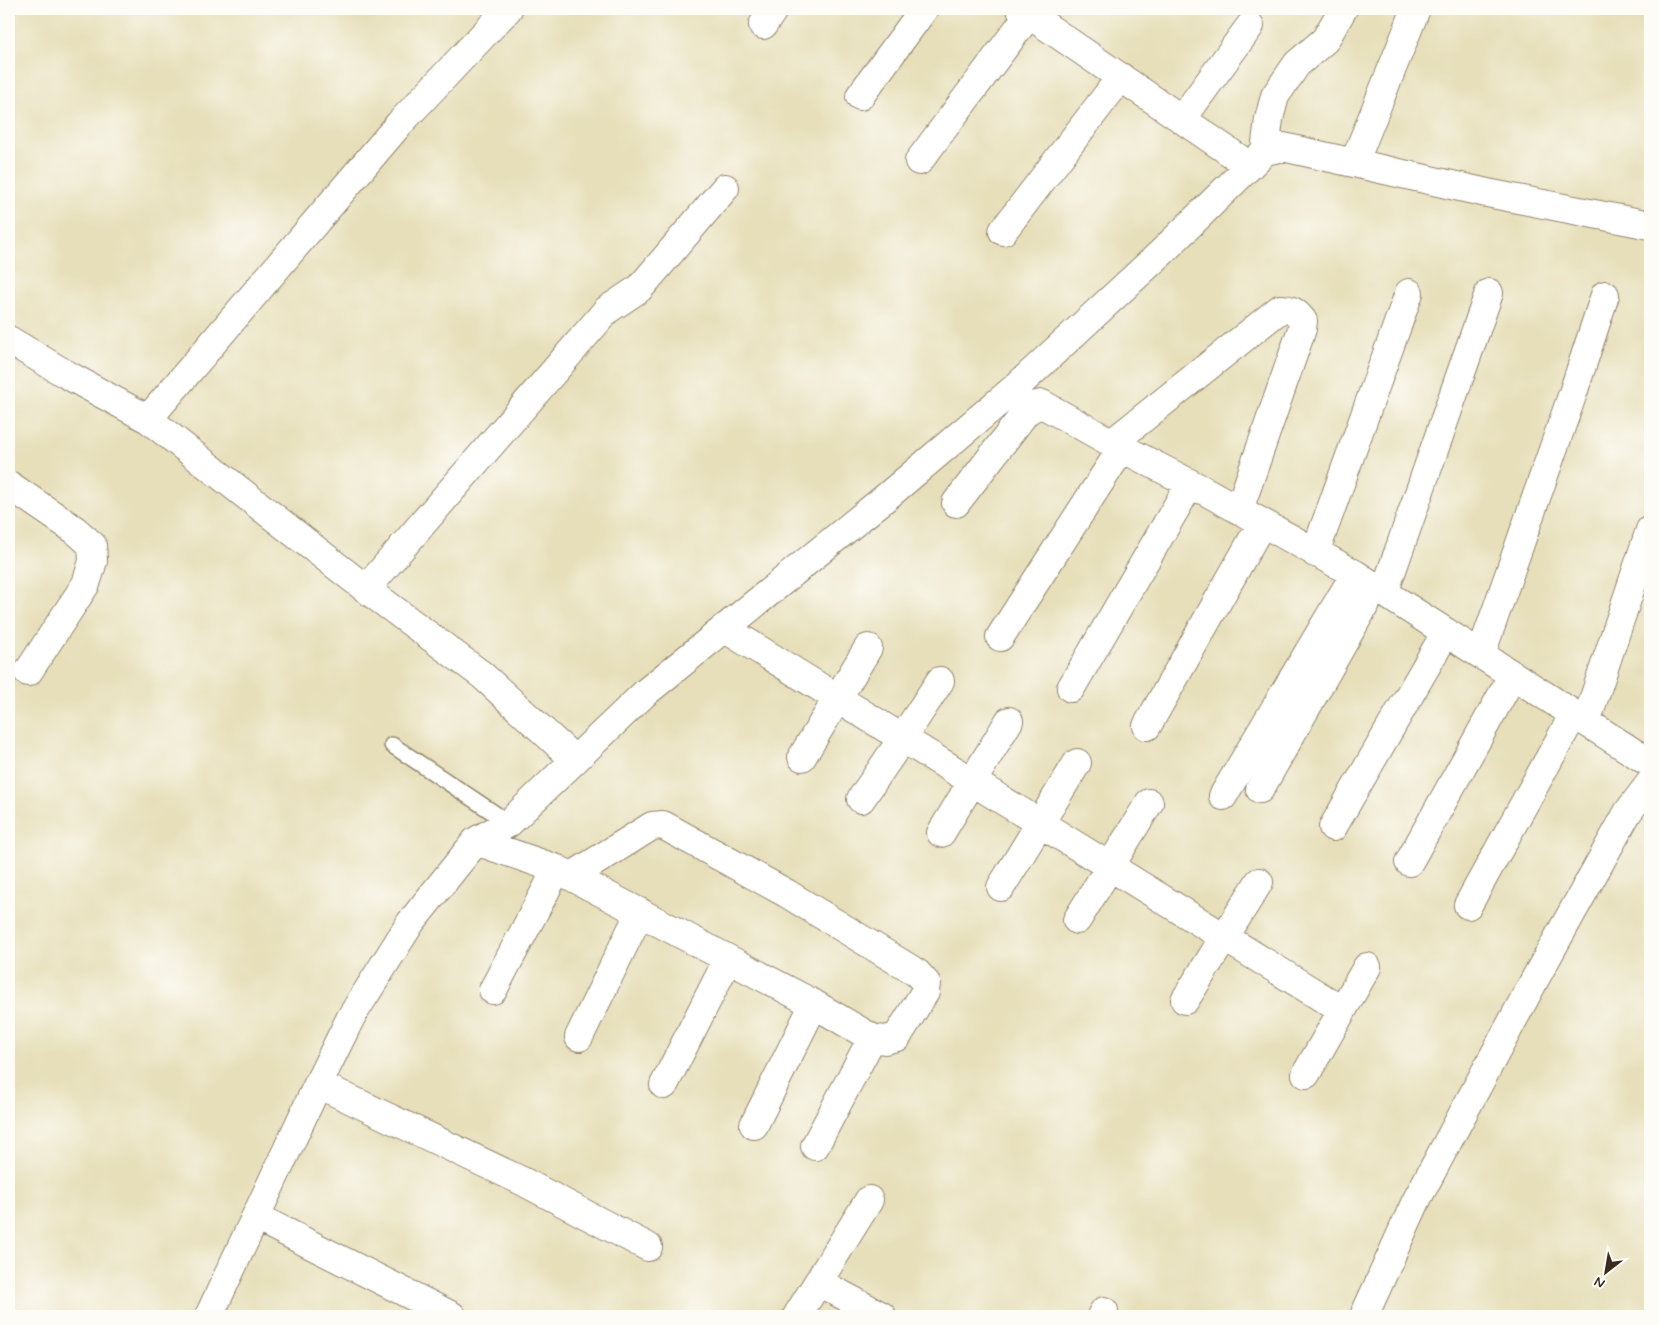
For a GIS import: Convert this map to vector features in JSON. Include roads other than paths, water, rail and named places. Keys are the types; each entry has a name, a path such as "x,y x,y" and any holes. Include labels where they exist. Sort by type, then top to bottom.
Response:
{"street":[{"path":"148,419 400,123 508,9"},
{"path":"860,96 924,9"},
{"path":"1258,158 1275,96 1297,64 1325,40 1343,9"},
{"path":"1354,163 1416,9"},
{"path":"919,161 1028,11 1182,119 1258,158"},
{"path":"1182,119 1250,26"},
{"path":"1003,231 1121,77"},
{"path":"209,1316 351,1017 411,922 476,841 509,823 645,693 885,498 1015,388 1161,253 1258,158 1283,147 1496,195 1650,225"},
{"path":"366,589 607,310 640,288 725,188"},
{"path":"1315,552 1409,293"},
{"path":"1260,789 1371,585 1489,293"},
{"path":"1481,654 1573,393 1605,295"},
{"path":"1000,637 1117,446 1280,309 1290,309 1303,321 1302,329 1250,516 1147,726"},
{"path":"9,340 64,373 148,419 366,589 482,675 575,760"},
{"path":"956,503 1026,412 1036,405 1042,404 1250,516 1371,585 1650,763"},
{"path":"1071,688 1190,484"},
{"path":"9,485 75,530 92,545 93,561 86,584 28,672"},
{"path":"1468,905 1580,718 1650,530"},
{"path":"1223,796 1371,585"},
{"path":"724,628 1342,1010"},
{"path":"1333,827 1446,632"},
{"path":"802,757 868,648"},
{"path":"1409,862 1513,675"},
{"path":"861,799 940,681"},
{"path":"942,833 971,781 1009,721"},
{"path":"1001,887 1077,763"},
{"path":"1364,1316 1416,1201 1526,996 1628,812 1650,783"},
{"path":"1077,920 1149,803"},
{"path":"476,841 565,872 814,1004 872,1038 885,1040 897,1037 925,992 926,983 917,973 786,893 663,825 652,826 565,872 493,990"},
{"path":"1185,1000 1259,882"},
{"path":"579,1037 640,912"},
{"path":"664,1085 728,959"},
{"path":"1306,1074 1367,967"},
{"path":"754,1125 814,1004"},
{"path":"815,1146 872,1038"},
{"path":"318,1084 522,1181 648,1247"},
{"path":"797,1316 869,1200"},
{"path":"256,1218 452,1316"},
{"path":"818,1282 882,1316"}],"lane":[{"path":"392,745 509,823"}]}
